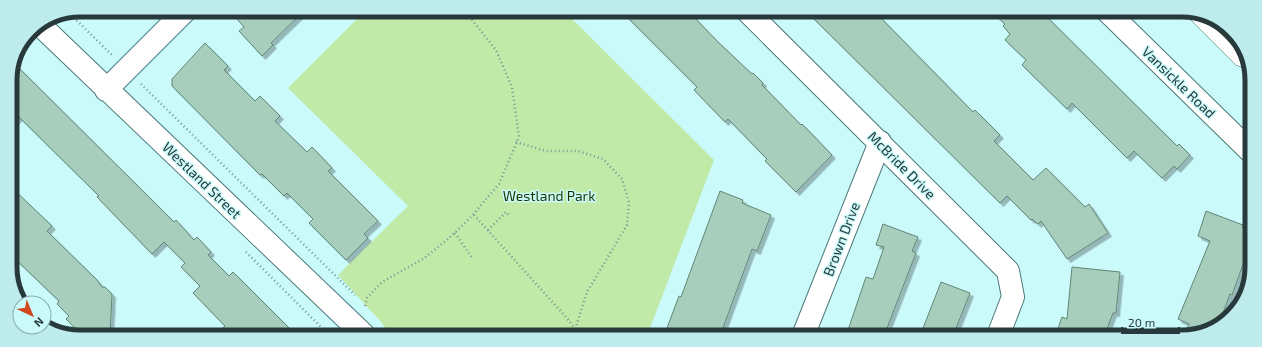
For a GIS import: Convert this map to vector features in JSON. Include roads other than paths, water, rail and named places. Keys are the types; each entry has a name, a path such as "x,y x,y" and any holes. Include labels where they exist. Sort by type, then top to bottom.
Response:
{"street":[{"path":"106,90 179,17"},
{"name":"McBride Drive","path":"753,17 1008,271 1013,297 1000,330"},
{"name":"Vansickle Road","path":"1113,17 1245,146"},
{"name":"Westland Street","path":"44,29 106,90 372,330"},
{"name":"Brown Drive","path":"805,330 880,142"}],"lane":[{"path":"1197,18 1243,61"}],"park label":[{"name":"Westland Park","path":"549,195"}]}
